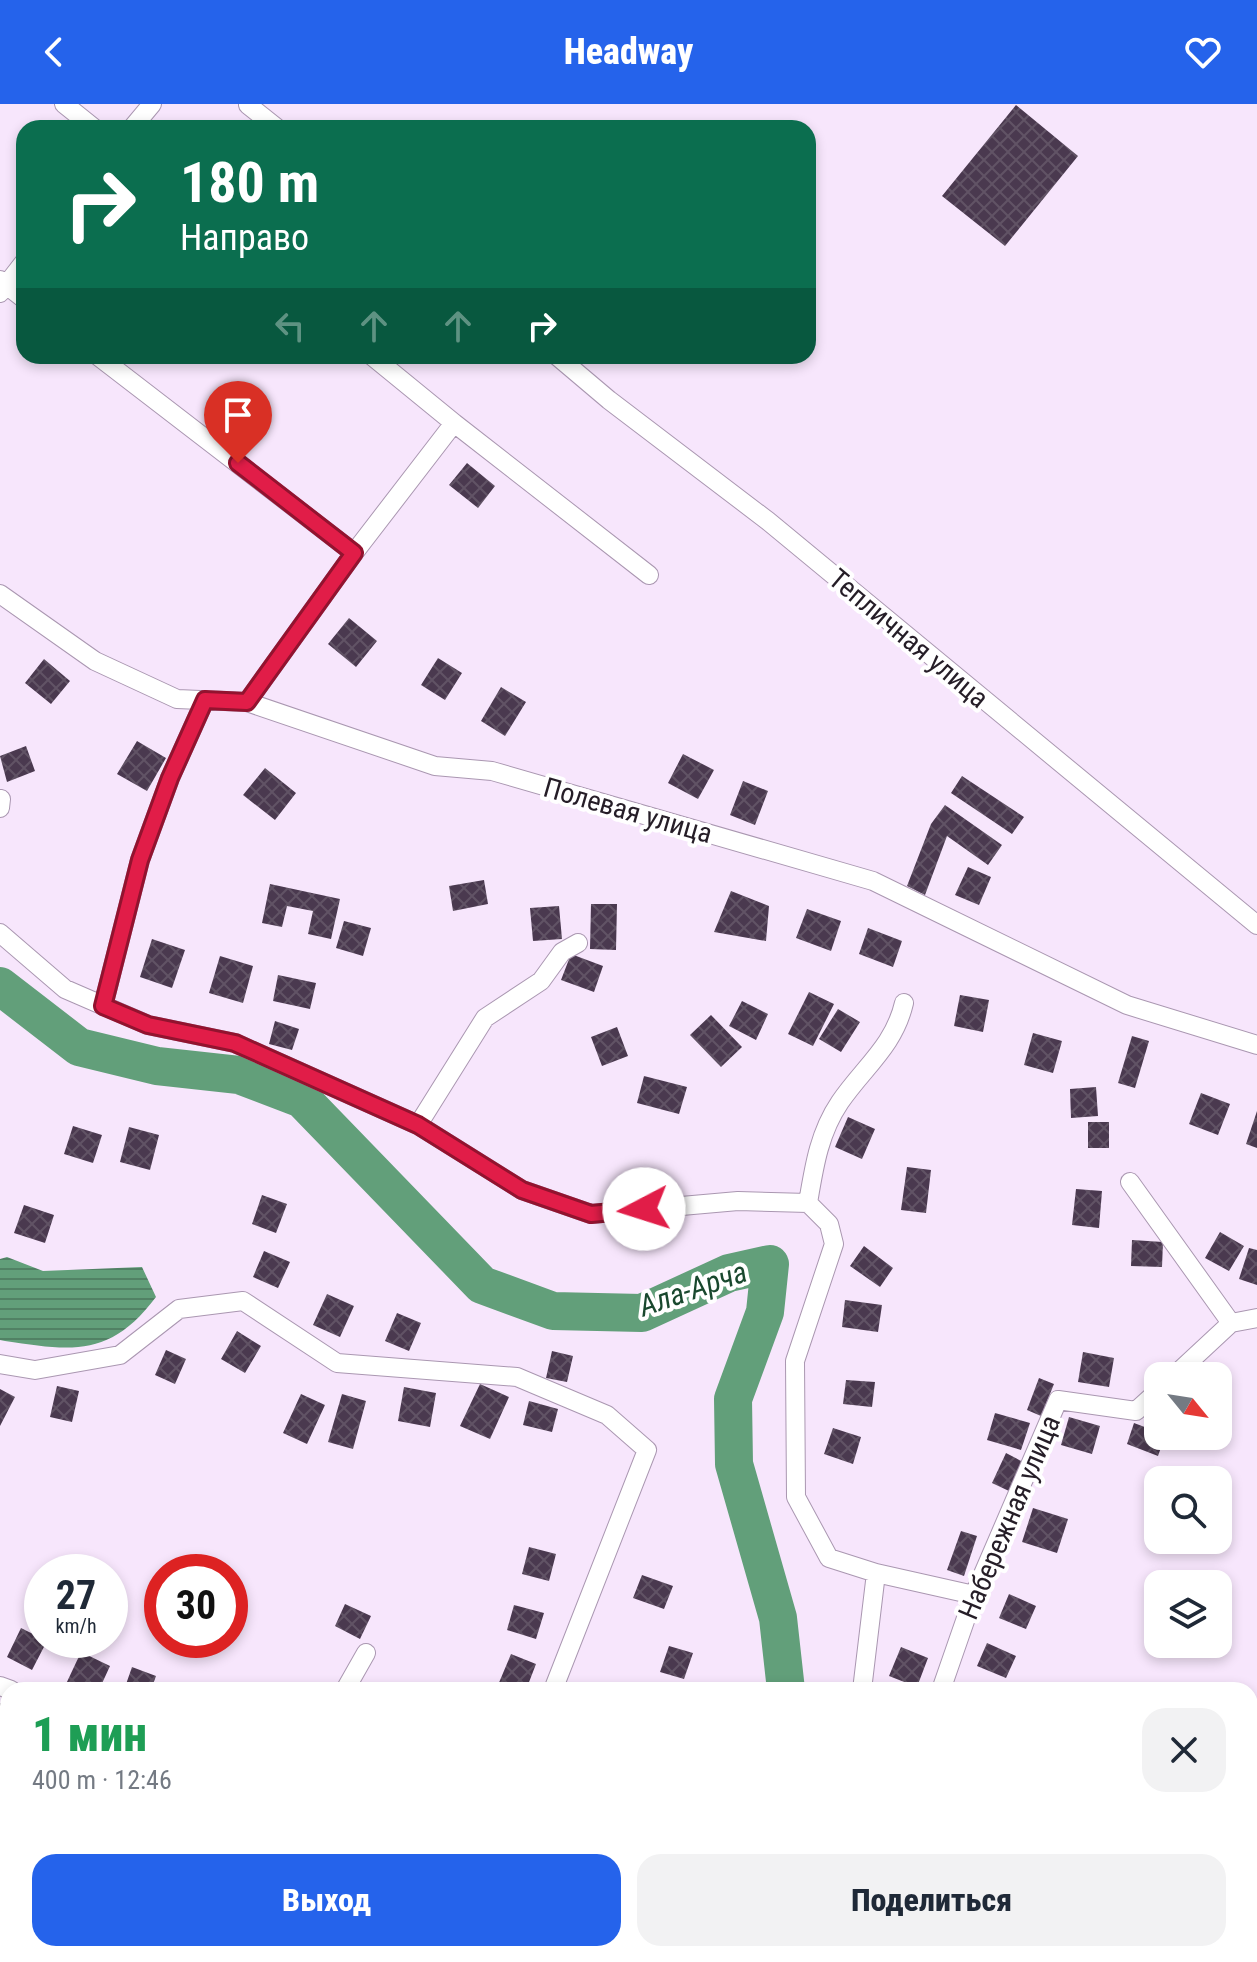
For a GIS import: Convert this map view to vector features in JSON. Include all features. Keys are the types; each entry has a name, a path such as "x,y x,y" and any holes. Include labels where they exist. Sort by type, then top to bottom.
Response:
{"street":[{"path":"64,104 84,120"},
{"path":"139,120 152,104"},
{"path":"248,104 267,120"},
{"path":"2,286 16,271"},
{"path":"108,364 354,553"},
{"path":"382,364 649,575"},
{"name":"Тепличная улица","path":"566,364 768,521 1257,925"},
{"path":"247,702 354,553 454,423"},
{"name":"Полевая улица","path":"0,594 95,661 177,699 247,702 435,766 492,771 873,881 1127,1005 1257,1045"},
{"path":"103,1006 140,860 170,778 205,700"},
{"path":"0,933 65,989 148,1025 235,1043 418,1125 522,1190 591,1214 738,1201 808,1203 829,1224 834,1244 795,1361 796,1497 829,1558 876,1573 974,1595"},
{"path":"418,1125 485,1018 541,981 562,952 578,943"},
{"path":"808,1203 817,1146 839,1104 898,1030 904,1003"},
{"path":"1130,1182 1231,1323"},
{"path":"0,1364 35,1370 120,1355 179,1309 243,1301 337,1363 517,1377 607,1415 647,1450 556,1682"},
{"path":"1189,1362 1231,1323 1257,1318"},
{"name":"Набережная улица","path":"944,1682 974,1595 1058,1400 1136,1411 1144,1404"},
{"path":"863,1682 876,1573"},
{"path":"350,1682 366,1653"}],"shaded area":[{"path":"7,1257 43,1271 142,1267 156,1297 122,1331 88,1346 50,1347 0,1340 0,1259"}],"building":[{"path":"1016,105 1078,156 1005,246 942,196"},
{"path":"467,463 495,486 478,508 449,485"},
{"path":"349,618 377,641 356,667 328,644"},
{"path":"438,658 462,673 445,700 421,685"},
{"path":"44,659 70,681 51,704 25,683"},
{"path":"501,687 526,702 505,736 481,721"},
{"path":"137,741 166,758 147,791 117,774"},
{"path":"26,746 35,771 7,782 0,756"},
{"path":"683,754 714,770 698,799 668,783"},
{"path":"265,768 296,793 275,820 243,795"},
{"path":"962,776 1024,817 1012,834 951,793"},
{"path":"743,781 768,791 755,825 730,815"},
{"path":"945,805 1002,845 988,865 947,836 925,895 907,886 931,824"},
{"path":"968,867 991,877 979,905 955,895"},
{"path":"484,880 488,904 453,911 449,886"},
{"path":"270,884 340,899 331,939 308,934 313,911 287,906 282,927 262,923"},
{"path":"731,891 769,906 766,941 714,932"},
{"path":"591,904 617,904 616,950 590,949"},
{"path":"559,906 562,939 533,941 530,908"},
{"path":"807,909 841,921 831,951 796,938"},
{"path":"344,921 371,928 363,956 336,948"},
{"path":"868,928 902,941 893,967 859,954"},
{"path":"152,939 185,950 172,988 140,977"},
{"path":"571,954 603,966 594,992 561,980"},
{"path":"220,956 253,966 243,1003 209,993"},
{"path":"278,975 316,983 310,1009 273,1001"},
{"path":"809,992 834,1004 813,1046 788,1034"},
{"path":"960,995 989,1000 983,1032 954,1026"},
{"path":"742,1001 768,1014 756,1040 729,1026"},
{"path":"838,1009 860,1022 841,1052 819,1039"},
{"path":"711,1015 742,1047 721,1067 690,1035"},
{"path":"275,1021 299,1029 292,1050 269,1044"},
{"path":"617,1027 628,1056 602,1066 591,1037"},
{"path":"1033,1033 1062,1041 1053,1073 1024,1065"},
{"path":"1132,1036 1149,1041 1135,1088 1118,1083"},
{"path":"644,1076 687,1087 679,1114 637,1103"},
{"path":"1096,1087 1098,1116 1071,1118 1070,1089"},
{"path":"1201,1093 1230,1104 1218,1135 1189,1124"},
{"path":"1257,1111 1257,1148 1246,1144"},
{"path":"848,1117 875,1129 862,1159 835,1147"},
{"path":"1088,1122 1109,1122 1109,1148 1088,1148"},
{"path":"73,1126 102,1135 93,1163 64,1154"},
{"path":"129,1127 159,1135 150,1170 120,1162"},
{"path":"907,1167 931,1170 926,1213 901,1210"},
{"path":"1076,1189 1102,1191 1099,1228 1072,1225"},
{"path":"262,1195 287,1204 276,1233 252,1224"},
{"path":"24,1205 54,1215 45,1243 14,1233"},
{"path":"1220,1232 1244,1246 1229,1271 1205,1258"},
{"path":"1132,1240 1163,1242 1162,1267 1131,1266"},
{"path":"864,1246 893,1268 880,1287 850,1266"},
{"path":"1249,1248 1257,1250 1257,1285 1239,1279"},
{"path":"264,1251 290,1262 278,1288 253,1277"},
{"path":"327,1294 354,1306 340,1337 313,1325"},
{"path":"845,1300 882,1305 878,1332 842,1327"},
{"path":"397,1313 421,1323 409,1351 385,1341"},
{"path":"237,1331 261,1346 245,1373 221,1359"},
{"path":"166,1350 186,1359 175,1384 155,1375"},
{"path":"552,1351 573,1356 567,1382 546,1378"},
{"path":"1083,1352 1114,1358 1109,1387 1078,1382"},
{"path":"1039,1378 1054,1384 1041,1416 1027,1410"},
{"path":"846,1380 875,1382 872,1407 843,1404"},
{"path":"480,1384 509,1397 490,1439 460,1426"},
{"path":"57,1386 79,1391 72,1422 50,1417"},
{"path":"404,1387 436,1393 430,1427 398,1421"},
{"path":"0,1389 15,1397 0,1426"},
{"path":"301,1394 325,1405 307,1444 283,1433"},
{"path":"342,1394 366,1401 353,1449 328,1442"},
{"path":"529,1401 558,1409 552,1432 523,1425"},
{"path":"995,1413 1030,1423 1021,1450 987,1440"},
{"path":"1069,1417 1100,1426 1092,1454 1061,1445"},
{"path":"1134,1423 1144,1427 1144,1450 1160,1450 1158,1456 1127,1444"},
{"path":"833,1428 861,1437 853,1464 824,1454"},
{"path":"1006,1453 1023,1462 1009,1491 992,1483"},
{"path":"1033,1508 1068,1519 1057,1553 1022,1542"},
{"path":"961,1531 977,1536 964,1576 947,1570"},
{"path":"529,1547 556,1554 549,1581 522,1574"},
{"path":"642,1575 673,1586 664,1609 633,1598"},
{"path":"1009,1594 1036,1606 1026,1629 999,1618"},
{"path":"345,1604 371,1616 360,1639 335,1626"},
{"path":"514,1605 544,1613 536,1639 507,1630"},
{"path":"21,1628 24,1630 24,1658 38,1658 32,1670 7,1657"},
{"path":"987,1643 1016,1656 1006,1678 977,1666"},
{"path":"669,1646 693,1653 684,1679 660,1672"},
{"path":"901,1647 928,1658 919,1682 904,1682 889,1676"},
{"path":"511,1654 536,1664 529,1682 499,1682"},
{"path":"78,1658 93,1658 110,1666 103,1682 67,1682"},
{"path":"132,1667 156,1676 154,1682 127,1682"}],"waterway":[{"name":"Ала-Арча","path":"0,986 79,1047 157,1066 239,1075 302,1099 482,1285 553,1311 642,1313 729,1273 770,1264 765,1312 733,1399 734,1464 778,1618 785,1682"}],"route":[{"path":"238,463 354,553 247,702 205,700 170,778 140,860 103,1006 148,1025 235,1043 418,1125 522,1190 591,1214 644,1209"}]}
